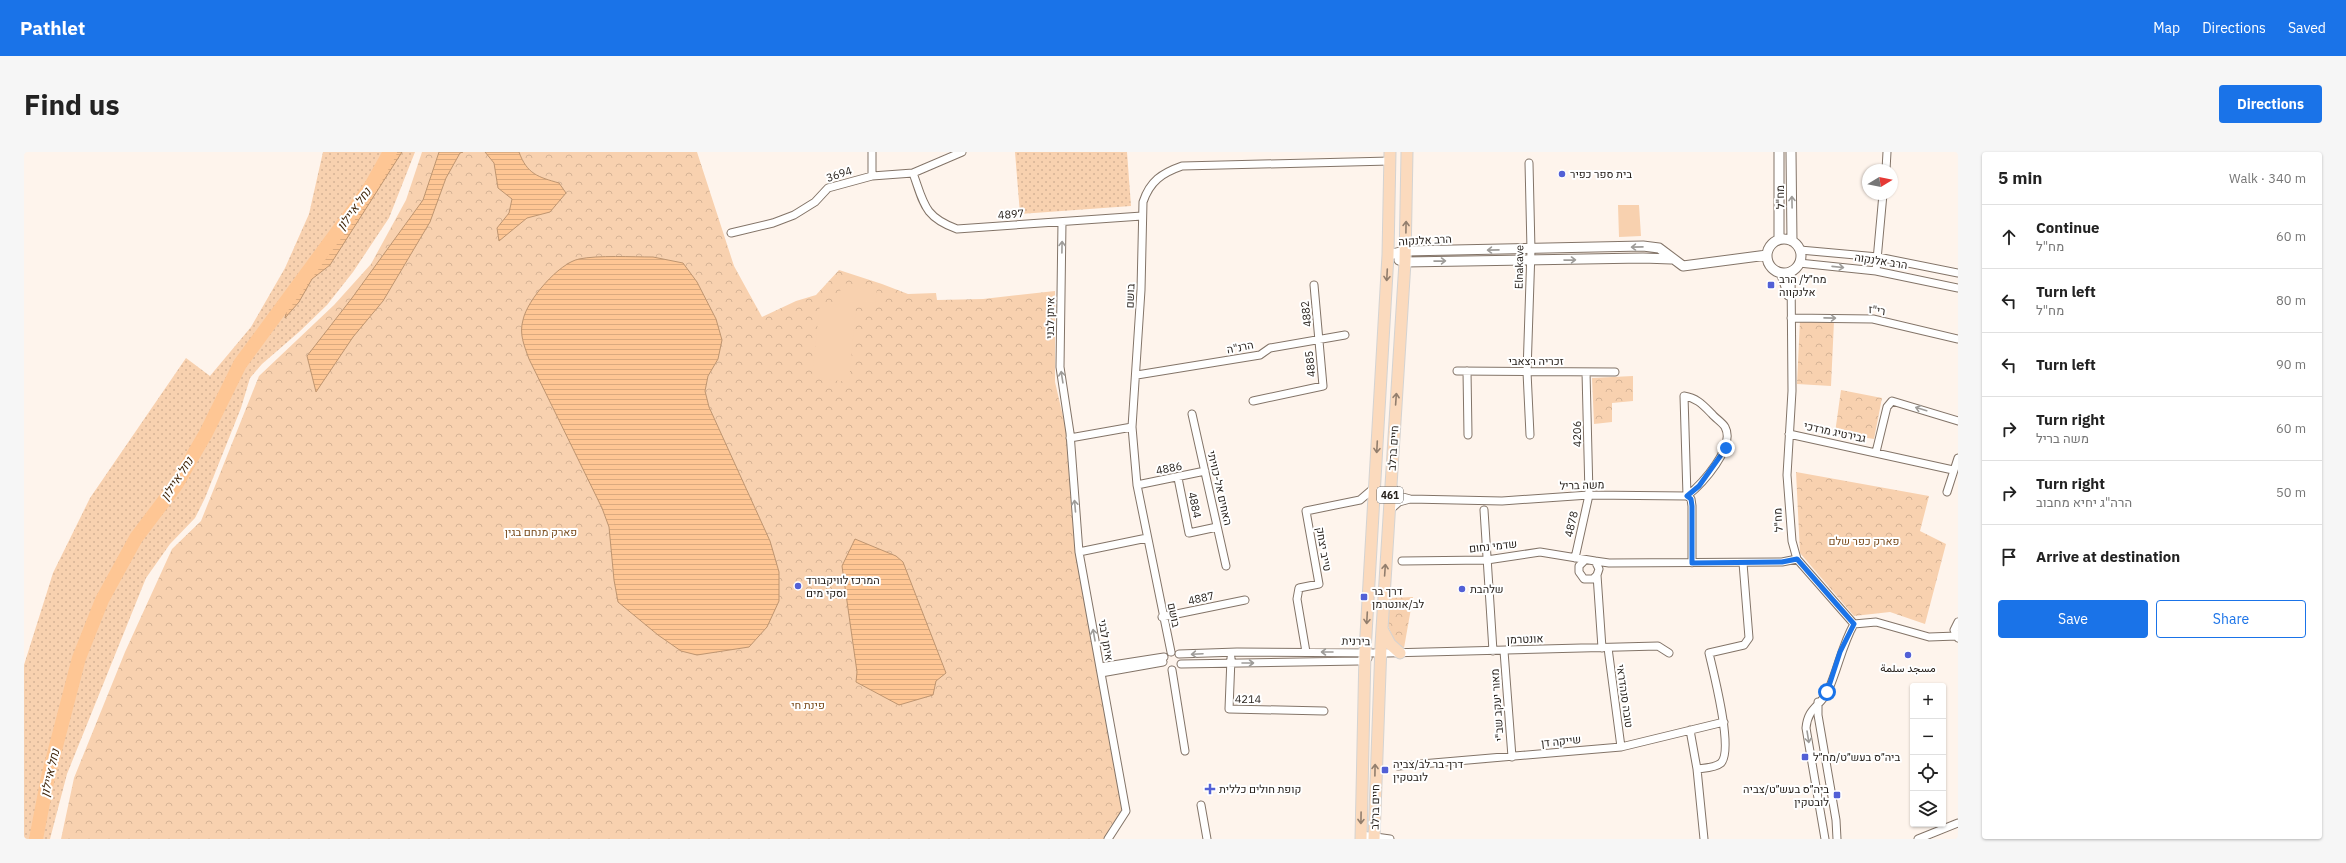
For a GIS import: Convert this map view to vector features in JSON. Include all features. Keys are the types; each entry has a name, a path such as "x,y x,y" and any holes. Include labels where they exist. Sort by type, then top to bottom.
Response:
{"main road":[{"name":"חיים ברלב","path":"1368,838 1405,257 1407,152"},
{"name":"חיים ברלב","path":"1368,838 1365,656 1388,255 1390,156"},
{"path":"1382,628 1390,644 1400,653"}],"street":[{"path":"872,152 872,176"},
{"name":"3694","path":"731,233 773,223 794,215 815,202 828,188 872,176 913,173 962,152"},
{"name":"מח\"ל","path":"1779,152 1779,240"},
{"name":"מח\"ל","path":"1791,152 1792,241"},
{"path":"1886,164 1887,152"},
{"name":"בושם","path":"1171,652 1162,617 1137,485 1132,427 1137,375 1141,290 1142,216 1145,196 1156,179 1162,174 1182,166 1390,156"},
{"name":"Elnakave","path":"1527,372 1531,260 1529,163"},
{"name":"4897","path":"913,173 926,208 940,222 957,228 1142,216"},
{"path":"1876,271 1883,200"},
{"name":"איתן לבני","path":"1062,222 1060,367 1070,438 1079,552 1126,811 1108,839"},
{"path":"1779,240 1792,241 1800,250 1799,263 1791,271 1780,272 1770,266 1767,255 1772,244 1779,240"},
{"name":"הרב אלנקוה","path":"1405,257 1643,246 1659,248 1671,259 1683,266 1767,255"},
{"name":"הרב אלנקוה","path":"1800,250 1878,257 1958,273"},
{"name":"הרב אלנקוה","path":"1388,255 1405,257 1531,260 1671,259"},
{"name":"הרב אלנקוה","path":"1799,263 1876,271 1958,288"},
{"name":"מח\"ל","path":"1791,271 1788,479 1792,541 1797,559 1854,624"},
{"name":"מח\"ל","path":"1780,272 1791,306"},
{"name":"4882","path":"1314,285 1318,340"},
{"name":"רי\"ז","path":"1791,318 1873,319 1958,339"},
{"name":"הרנ\"ה","path":"1137,375 1260,355 1270,348 1345,335"},
{"name":"4885","path":"1253,401 1323,386 1318,340"},
{"name":"זכריה רצאבי","path":"1456,371 1615,372"},
{"path":"1467,371 1468,435"},
{"path":"1527,372 1530,435"},
{"name":"4206","path":"1586,372 1589,495"},
{"path":"1687,496 1699,486 1726,448 1727,438 1725,427 1720,422 1695,398 1684,396 1687,496 1691,499 1692,506 1692,563"},
{"name":"גבירטיג מרדכי","path":"1876,452 1887,407 1892,401 1958,421"},
{"name":"האחים אל-כוויתי","path":"1192,414 1226,566"},
{"path":"1070,438 1132,427"},
{"name":"גבירטיג מרדכי","path":"1789,434 1953,470"},
{"path":"1947,492 1958,458"},
{"name":"4886","path":"1137,485 1178,478 1205,471"},
{"name":"4884","path":"1178,478 1189,533 1217,527"},
{"name":"משה בריל","path":"1390,482 1396,494 1410,499"},
{"name":"טייב יצחק","path":"1306,652 1297,599 1299,588 1320,584 1306,511 1360,500 1374,488"},
{"name":"משה בריל","path":"1389,511 1399,502 1410,499 1502,501 1589,495 1687,496"},
{"name":"4878","path":"1575,558 1589,495"},
{"path":"1360,500 1373,508"},
{"path":"1484,510 1493,651"},
{"path":"1079,552 1147,538"},
{"name":"שדמי נחום","path":"1402,561 1488,560 1540,552 1609,564 1782,562 1797,559"},
{"path":"1585,560 1579,566 1581,576 1587,580 1593,579 1598,575 1599,568 1595,561"},
{"path":"1697,769 1716,766 1722,762 1724,757 1724,722 1709,653 1744,645 1749,638 1743,563"},
{"name":"טובה סנהדראי","path":"1598,575 1605,648 1622,746"},
{"name":"4887","path":"1162,617 1244,600"},
{"path":"1825,839 1806,728 1809,713 1827,692 1840,652 1854,624 1876,622 1929,637 1957,637 1954,630 1958,622"},
{"name":"אונטרמן","path":"1380,653 1658,646 1669,653"},
{"name":"מאור יעקב שב\"י","path":"1504,651 1512,757"},
{"path":"1101,670 1163,659 1171,652 1179,654 1181,664 1172,670"},
{"name":"4214","path":"1231,652 1229,709 1324,711"},
{"name":"בירנית","path":"1179,654 1306,652 1365,656"},
{"name":"בירנית","path":"1181,664 1365,656 1380,653"},
{"path":"1163,659 1167,669 1172,670"},
{"path":"1172,670 1185,751"},
{"path":"1818,702 1818,715 1836,820 1837,839"},
{"name":"שייקה דן","path":"1398,766 1622,746 1724,722"},
{"path":"1690,730 1697,769 1704,839"},
{"path":"1201,805 1207,839"},
{"path":"1918,839 1958,823"},
{"path":"1368,838 1390,839"}],"green space":[{"path":"323,152 415,152 389,218 353,272 327,305 262,364 250,378 241,408 205,498 195,518 170,544 146,578 67,774 50,839 24,839 24,665 53,573 90,498 186,358 210,376 251,327 285,268 309,214"},
{"name":"פארק מנחם בגין","path":"422,152 697,152 734,266 762,317 796,301 816,295 839,270 908,294 936,293 937,300 983,299 1055,291 1055,382 1068,438 1076,552 1123,811 1110,827 1105,839 61,839 74,778 125,652 172,549 201,521 259,376 334,305 371,264 406,200"},
{"path":"1015,152 1127,152 1131,206 1020,214"},
{"path":"1618,205 1639,205 1641,236 1619,237"},
{"path":"841,283 877,287 875,309 856,307 849,382 812,378 820,303 839,305"},
{"path":"1800,320 1834,321 1831,386 1797,384"},
{"path":"1633,376 1633,401 1612,403 1612,422 1594,424 1592,378"},
{"path":"1841,390 1882,398 1874,439 1835,433"},
{"name":"פארק כפר שלם","path":"1796,472 1929,496 1920,531 1946,544 1925,624 1890,612 1854,616 1800,553"},
{"path":"1413,597 1404,648 1395,643 1388,626 1390,598"}],"shaded area":[{"path":"388,152 402,152 330,265 312,279 299,302 285,318 288,304 326,258"},
{"path":"439,152 463,152 460,153 446,178 430,222 383,301 353,337 316,392 307,356 352,298 423,200"},
{"path":"485,152 519,152 526,165 534,174 559,183 566,193 550,212 527,218 499,241 497,228 509,213 512,199 498,188 494,163"},
{"path":"653,257 683,263 697,282 716,319 722,340 718,359 708,376 705,391 709,407 770,541 779,572 779,601 767,627 749,647 697,655 681,651 658,635 618,602 614,580 609,527 602,508 525,349 522,325 526,312 537,293 562,267 579,259 587,258"},
{"path":"855,539 896,556 903,562 946,673 936,681 933,695 899,705 856,682 857,672 842,566"}],"waterway":[{"name":"נחל איילון","path":"36,839 48,777 79,658 102,600 136,538 176,485 206,433 240,364 371,186 390,152"}],"place":[{"name":"בית ספר כפיר","path":"1562,174"},
{"name":"מח״ל/ הרב אלנקווה","path":"1771,285"},
{"name":"המרכז לוויקבורד וסקי מים","path":"798,586"},
{"name":"שלהבת","path":"1462,589"},
{"name":"דרך בר לב/אונטרמן","path":"1364,597"},
{"name":"مسجد سلمة","path":"1908,655"},
{"name":"ביה״ס בעש״ט/מח״ל","path":"1805,757"},
{"name":"דרך בר לב/צביה לובטקין","path":"1385,770"},
{"name":"קופת חולים כללית","path":"1210,789"},
{"name":"ביה״ס בעש״ט/צביה לובטקין","path":"1837,795"}],"route":[{"path":"1726,448 1699,486 1687,496 1691,499 1692,506 1692,563 1782,562 1797,559 1854,624 1840,652 1827,692"}],"park label":[{"name":"פינת חי","path":"808,705"}]}
